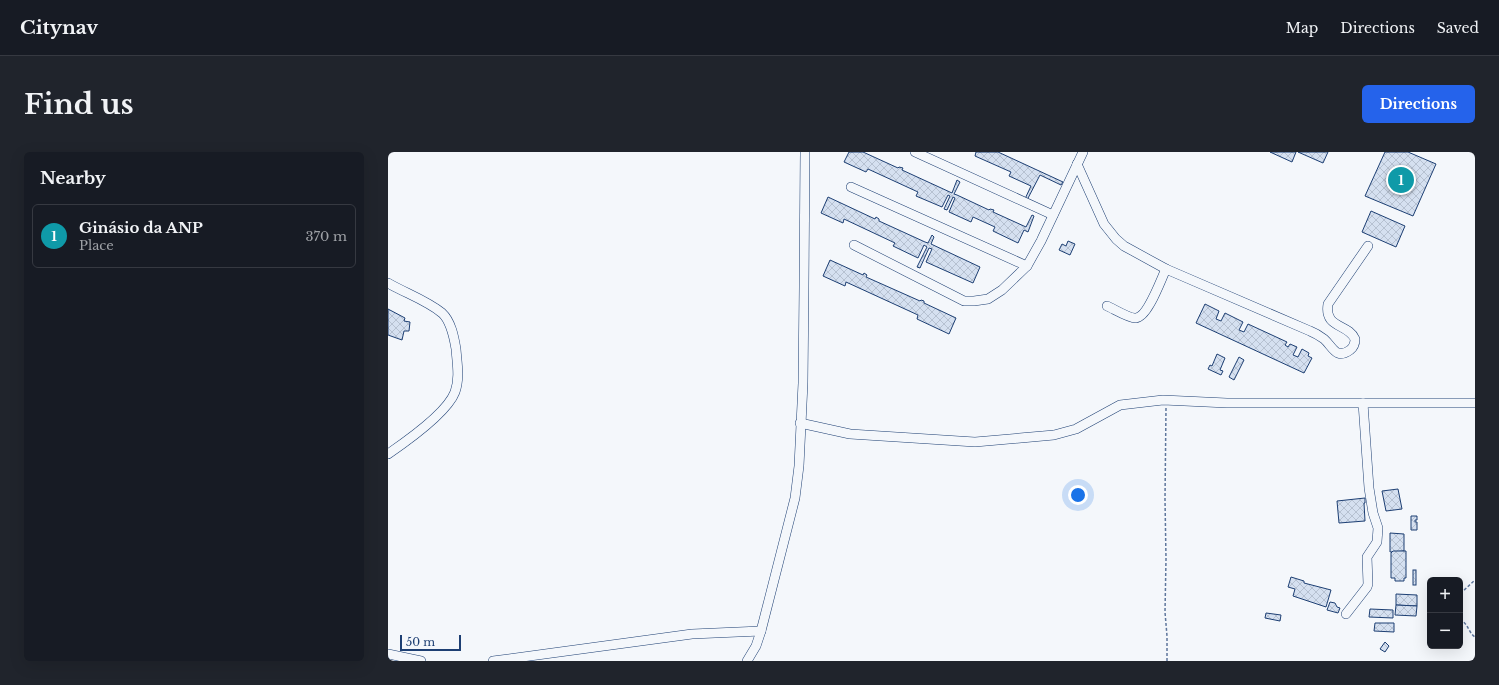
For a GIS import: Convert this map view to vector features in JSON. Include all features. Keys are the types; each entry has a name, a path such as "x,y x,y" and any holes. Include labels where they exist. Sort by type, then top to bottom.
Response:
{"street":[{"path":"747,661 756,646 761,631 795,498 799,466 804,287 805,152"},
{"path":"914,152 1053,215"},
{"path":"854,245 964,301 988,299 1002,290 1027,266 1083,152"},
{"path":"1077,164 1104,224 1116,239 1124,246 1166,269 1310,331 1324,338 1335,352 1342,354 1352,348 1355,339 1349,332 1330,319 1328,314 1328,304 1368,246"},
{"path":"851,187 1027,266"},
{"path":"1108,306 1133,318 1140,317 1146,311 1166,269"},
{"path":"388,283 442,313 451,328 455,342 458,368 455,392 451,401 432,420 388,454"},
{"path":"800,423 850,434 975,442 1054,435 1076,429 1120,405 1167,400 1227,403 1475,403"},
{"path":"1346,614 1367,587 1367,557 1377,542 1378,528 1373,513 1369,488 1363,403"},
{"path":"493,661 692,634 761,631"},
{"path":"388,654 421,661"}],"path":[{"path":"1167,400 1165,499 1165,612 1167,661"},
{"path":"1463,591 1475,580"},
{"path":"1463,621 1467,624 1475,637"}],"building":[{"path":"849,152 863,152 898,168 903,168 902,170 952,193 957,180 960,182 954,194 989,210 994,210 993,212 1026,227 1032,215 1034,216 1028,232 1024,230 1018,243 993,231 995,227 973,217 971,222 949,212 955,198 953,197 947,210 944,209 950,196 948,195 942,207 916,196 918,192 868,169 866,172 844,162"},
{"path":"976,152 998,152 1063,182 1061,185 1040,175 1026,202 1024,201 1031,186 1009,176 1011,172 975,156"},
{"path":"1270,152 1296,152 1292,162"},
{"path":"1298,152 1328,152 1323,163"},
{"path":"1385,152 1408,152 1436,164 1413,216 1365,196"},
{"path":"828,197 875,219 876,217 879,221 925,242 928,243 932,235 934,237 931,244 980,267 973,283 926,262 932,249 929,248 920,268 917,267 927,247 924,245 918,258 893,246 895,243 844,219 843,223 821,213"},
{"path":"1371,211 1405,226 1396,247 1362,232"},
{"path":"1068,241 1075,244 1070,255 1059,250 1062,244 1066,246"},
{"path":"830,260 863,275 864,273 867,275 866,277 920,301 924,301 924,303 956,318 949,334 917,319 918,315 846,282 845,286 823,276"},
{"path":"1205,304 1219,311 1216,319 1221,321 1225,313 1243,322 1239,330 1244,332 1248,324 1287,342 1285,345 1288,347 1290,344 1297,347 1293,355 1298,357 1302,349 1309,353 1308,356 1312,358 1304,373 1196,323"},
{"path":"388,309 405,318 404,321 410,322 409,331 404,331 402,340 388,335"},
{"path":"1217,354 1225,358 1220,370 1223,371 1221,375 1208,369 1210,365 1212,366"},
{"path":"1239,357 1244,360 1234,380 1229,377"},
{"path":"1398,489 1402,509 1386,511 1382,491"},
{"path":"1365,498 1365,521 1339,523 1337,501"},
{"path":"1411,516 1417,516 1417,520 1415,520 1415,522 1417,522 1417,530 1411,530"},
{"path":"1390,533 1404,534 1404,551 1390,552"},
{"path":"1393,551 1406,551 1406,578 1404,578 1404,581 1395,581 1395,578 1391,578 1391,553"},
{"path":"1413,570 1416,570 1416,585 1413,585"},
{"path":"1291,577 1304,581 1304,583 1331,590 1326,607 1293,596 1295,589 1288,587"},
{"path":"1396,594 1417,595 1417,606 1396,605"},
{"path":"1330,602 1335,603 1337,607 1340,608 1338,613 1327,610"},
{"path":"1396,605 1417,606 1416,616 1395,615"},
{"path":"1370,609 1393,610 1393,618 1369,617"},
{"path":"1266,613 1281,615 1280,621 1265,618"},
{"path":"1375,623 1394,623 1394,632 1374,631"},
{"path":"1385,642 1389,646 1385,652 1380,649"}],"place":[{"name":"Ginásio da ANP","path":"1401,180"}]}
